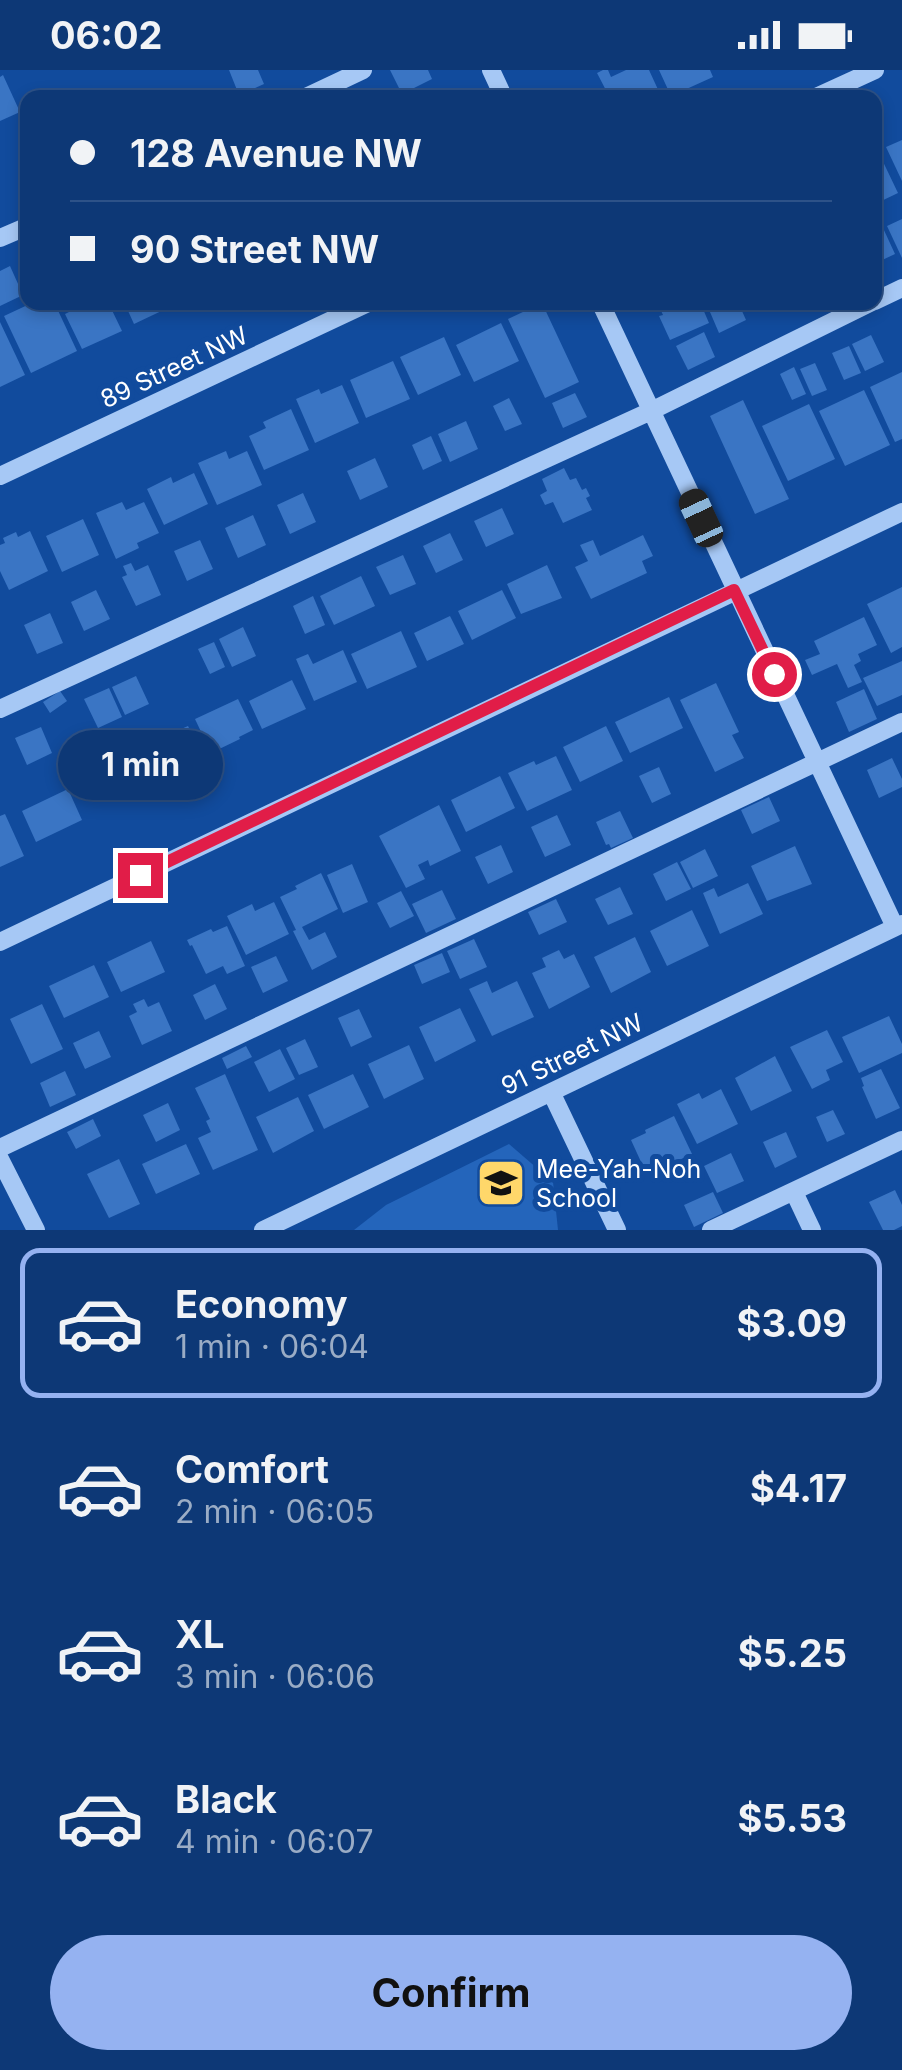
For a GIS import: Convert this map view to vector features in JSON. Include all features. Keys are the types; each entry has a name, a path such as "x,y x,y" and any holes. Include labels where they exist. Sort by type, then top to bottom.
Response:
{"street":[{"path":"321,90 363,70"},
{"path":"831,90 874,70"},
{"name":"89 Street NW","path":"0,476 353,310"},
{"path":"604,310 816,763 898,925"},
{"path":"0,709 651,411 858,310"},
{"path":"0,942 902,512"},
{"path":"0,1148 902,722"},
{"name":"91 Street NW","path":"263,1230 898,925"},
{"path":"551,1092 617,1230"},
{"path":"711,1230 902,1140"},
{"path":"0,1159 36,1230"},
{"path":"794,1192 812,1230"}],"shaded area":[{"name":"Mee-Yah-Noh School","path":"509,1144 553,1182 558,1230 354,1230 386,1205"}],"building":[{"path":"229,70 258,70 264,84 237,90"},
{"path":"390,70 428,70 432,79 410,90 400,90"},
{"path":"608,70 611,77 626,70 649,70 658,90 606,90 597,73"},
{"path":"659,70 710,70 713,77 684,90 668,90"},
{"path":"3,75 20,112 0,121 0,77"},
{"path":"902,140 902,181 886,147"},
{"path":"882,160 898,193 882,201"},
{"path":"902,219 902,258 887,226"},
{"path":"882,228 895,254 882,260"},
{"path":"10,266 20,296 0,306 0,271"},
{"path":"20,309 58,310 77,351 31,373 4,316"},
{"path":"73,310 112,310 122,331 82,349 65,314"},
{"path":"128,310 164,310 134,324"},
{"path":"527,310 545,310 579,382 545,398 508,319"},
{"path":"661,310 703,310 709,323 670,340 659,316 663,315"},
{"path":"709,310 742,310 746,320 719,333"},
{"path":"0,322 25,375 0,387"},
{"path":"501,323 519,361 474,382 456,345"},
{"path":"704,332 715,357 688,370 676,346"},
{"path":"871,335 884,362 865,371 852,344"},
{"path":"444,337 461,375 418,395 400,357"},
{"path":"849,346 861,373 844,380 832,353"},
{"path":"393,361 410,399 366,418 350,380"},
{"path":"815,363 827,390 812,396 800,369"},
{"path":"794,367 806,394 792,400 780,374"},
{"path":"902,372 902,439 895,442 870,387"},
{"path":"342,385 359,423 315,443 296,399"},
{"path":"864,390 890,445 845,466 819,411"},
{"path":"575,393 587,417 563,428 552,403"},
{"path":"509,398 522,424 505,431 493,406"},
{"path":"743,400 789,499 755,514 710,416"},
{"path":"809,404 835,459 788,481 762,426"},
{"path":"291,409 309,450 264,470 249,436 266,428 263,422"},
{"path":"466,421 478,449 450,462 438,434"},
{"path":"431,436 442,461 423,470 412,445"},
{"path":"226,451 229,459 247,451 262,485 217,505 198,463"},
{"path":"375,458 388,487 360,500 347,471"},
{"path":"564,468 570,480 576,478 582,490 586,488 592,510 563,523 553,502 545,505 540,495 547,491 542,479"},
{"path":"194,473 208,504 164,525 147,489 171,477 173,483"},
{"path":"303,493 316,522 290,534 277,505"},
{"path":"122,502 126,510 144,502 159,533 116,559 96,513"},
{"path":"502,508 514,534 486,547 474,521"},
{"path":"253,515 266,545 238,558 225,528"},
{"path":"83,519 99,555 62,572 46,536"},
{"path":"30,531 48,571 9,590 0,571 0,545 5,543 3,538"},
{"path":"450,533 463,560 436,573 423,546"},
{"path":"643,535 653,556 642,561 647,573 591,599 575,567 588,561 580,545 593,540 600,556"},
{"path":"200,540 213,569 187,581 174,551"},
{"path":"403,555 416,584 390,595 376,567"},
{"path":"131,563 135,571 148,565 161,595 136,606 122,577 127,575 123,566"},
{"path":"547,565 562,598 521,614 507,584"},
{"path":"361,576 375,606 334,625 320,596"},
{"path":"902,587 902,647 891,653 867,604"},
{"path":"96,590 110,619 84,631 71,602"},
{"path":"502,590 516,618 472,640 458,611"},
{"path":"313,596 325,625 305,634 293,606"},
{"path":"50,613 63,643 37,654 24,625"},
{"path":"450,616 464,644 427,661 414,633"},
{"path":"864,617 877,645 858,654 861,661 854,665 862,682 848,688 837,664 812,675 805,660 820,654 814,641"},
{"path":"243,627 256,656 232,667 219,639"},
{"path":"401,631 417,667 367,689 351,654"},
{"path":"214,642 225,667 210,674 198,649"},
{"path":"343,650 357,682 314,701 296,659 308,654 313,664"},
{"path":"902,661 902,695 877,706 863,678"},
{"path":"136,676 149,704 125,715 112,687"},
{"path":"292,680 306,709 262,729 249,701"},
{"path":"716,683 739,732 732,735 744,758 715,772 680,700"},
{"path":"109,688 122,717 98,728 84,699"},
{"path":"864,689 877,719 849,732 836,702"},
{"path":"60,691 67,701 50,713 43,702"},
{"path":"669,697 683,728 630,753 615,722"},
{"path":"238,699 253,730 211,753 195,719"},
{"path":"188,726 203,758 161,778 145,745"},
{"path":"606,726 623,761 580,782 563,747"},
{"path":"41,727 52,753 27,765 15,738"},
{"path":"134,745 150,779 111,802 93,765"},
{"path":"556,756 572,790 527,811 508,773"},
{"path":"892,758 902,787 879,798 867,770"},
{"path":"659,767 671,794 652,803 639,776"},
{"path":"500,776 515,808 466,832 451,800"},
{"path":"68,789 82,820 36,842 22,811"},
{"path":"769,797 780,821 752,834 741,810"},
{"path":"439,805 461,851 430,866 428,860 418,865 425,879 406,888 379,836"},
{"path":"620,811 633,838 611,848 596,822"},
{"path":"5,814 24,856 0,867 0,816"},
{"path":"557,815 571,845 545,857 531,827"},
{"path":"501,845 513,872 488,884 475,857"},
{"path":"795,846 812,884 767,901 751,866"},
{"path":"705,849 718,876 693,888 680,862"},
{"path":"677,862 691,889 666,901 653,874"},
{"path":"352,864 368,902 343,913 327,875"},
{"path":"321,873 338,909 302,927 309,940 325,932 337,957 312,970 280,897"},
{"path":"748,883 763,914 720,934 703,893 714,888 718,897"},
{"path":"620,887 633,914 608,925 595,899"},
{"path":"442,890 456,919 426,933 412,904"},
{"path":"401,891 414,916 390,928 377,903"},
{"path":"556,899 567,922 539,935 528,912"},
{"path":"274,902 289,934 246,955 227,916 252,904 255,911"},
{"path":"692,910 709,946 667,966 650,931"},
{"path":"227,926 245,966 227,974 223,966 206,974 187,940"},
{"path":"635,937 651,972 611,993 594,957"},
{"path":"474,939 487,967 460,979 447,951"},
{"path":"151,941 165,972 121,992 107,962"},
{"path":"559,950 564,959 574,954 590,987 549,1009 532,973 546,967 542,958"},
{"path":"442,953 450,972 422,984 414,965"},
{"path":"276,956 288,981 263,993 251,967"},
{"path":"94,965 109,997 64,1018 49,986"},
{"path":"487,981 492,993 517,981 534,1017 492,1036 469,989"},
{"path":"215,984 227,1009 205,1020 193,995"},
{"path":"144,999 148,1007 159,1002 172,1031 142,1045 129,1016 137,1012 133,1004"},
{"path":"42,1004 63,1049 31,1064 10,1019"},
{"path":"460,1008 476,1041 435,1062 419,1027"},
{"path":"359,1009 372,1037 351,1047 338,1018"},
{"path":"889,1016 902,1053 859,1073 842,1037"},
{"path":"827,1030 843,1062 826,1070 830,1080 812,1089 790,1047"},
{"path":"99,1031 111,1057 85,1069 73,1043"},
{"path":"305,1039 318,1067 299,1075 286,1048"},
{"path":"409,1045 424,1079 384,1099 368,1064"},
{"path":"246,1046 252,1057 227,1069 222,1058"},
{"path":"280,1049 295,1079 269,1092 254,1062"},
{"path":"775,1056 792,1091 751,1111 735,1078"},
{"path":"881,1069 900,1108 876,1119 861,1078"},
{"path":"65,1071 76,1095 50,1107 40,1083"},
{"path":"225,1074 258,1150 213,1170 198,1138 211,1132 206,1121 210,1119 195,1088"},
{"path":"353,1074 369,1107 324,1129 308,1095"},
{"path":"721,1089 738,1124 697,1144 677,1104 699,1093 702,1099"},
{"path":"298,1097 314,1131 273,1153 256,1117"},
{"path":"168,1103 180,1130 156,1142 143,1115"},
{"path":"833,1110 845,1134 827,1142 816,1117"},
{"path":"674,1116 692,1154 647,1175 631,1140"},
{"path":"93,1119 101,1136 76,1149 67,1132"},
{"path":"786,1132 797,1157 775,1168 763,1142"},
{"path":"186,1144 200,1174 156,1194 142,1164"},
{"path":"731,1153 744,1181 717,1193 704,1166"},
{"path":"119,1159 140,1204 109,1218 87,1174"},
{"path":"895,1190 902,1205 902,1226 883,1230 869,1202"},
{"path":"713,1192 723,1213 694,1227 684,1205"}],"place":[{"name":"Mee-Yah-Noh School","path":"501,1183"}],"route":[{"path":"140,875 734,590 774,674"}]}
